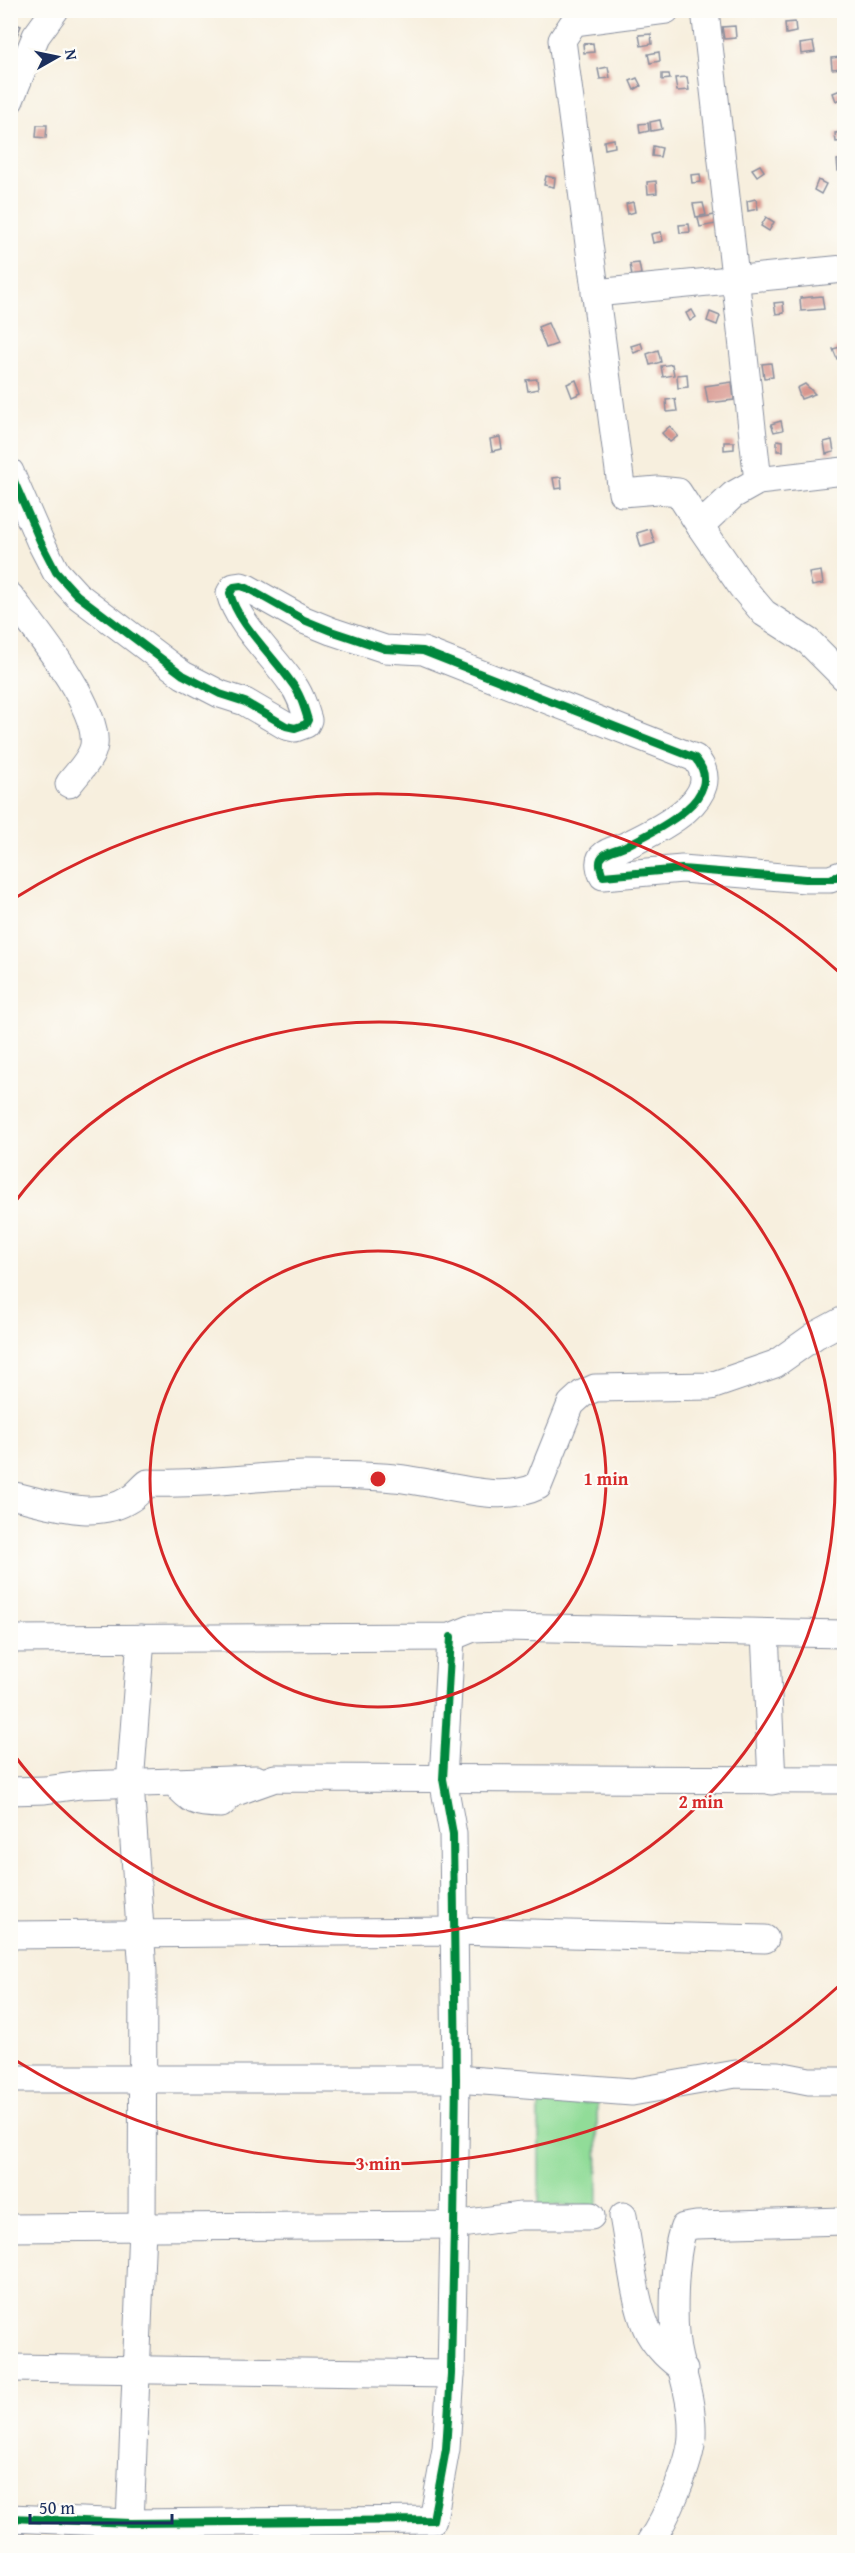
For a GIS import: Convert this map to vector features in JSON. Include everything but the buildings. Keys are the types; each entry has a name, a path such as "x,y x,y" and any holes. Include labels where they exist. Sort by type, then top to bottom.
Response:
{"street":[{"path":"10,100 36,36 55,10"},
{"path":"666,10 574,22 562,40 622,493 658,490 678,492 742,587 764,613 809,642 844,677"},
{"path":"705,10 758,480"},
{"path":"596,293 844,269"},
{"path":"700,526 733,495 758,480 844,471"},
{"path":"10,472 56,572 77,595 183,675 220,694 245,702 286,726 295,728 306,724 308,720 303,703 293,684 236,609 230,593 234,587 248,588 304,620 331,632 385,649 423,651 695,758 702,765 705,775 704,786 691,806 676,819 624,847 604,854 600,859 599,869 603,876 682,869 806,879 830,879 844,874"},
{"path":"10,596 82,698 91,719 94,747 87,761 69,784"},
{"path":"10,1495 87,1511 106,1509 130,1499 148,1483 186,1485 304,1475 395,1478 504,1494 523,1493 538,1486 571,1404 582,1394 595,1388 711,1386 775,1364 816,1335 844,1320"},
{"path":"10,1639 451,1637 473,1628 503,1627 844,1634"},
{"path":"765,1633 772,1781"},
{"path":"10,2518 130,2523 433,2520 446,2449 451,2374 456,2079 453,1834 443,1779 451,1637"},
{"path":"130,2523 142,2228 143,1972 130,1784 141,1638"},
{"path":"10,1791 45,1790 81,1785 174,1782 184,1794 198,1804 221,1804 233,1793 275,1778 844,1780"},
{"path":"10,1935 454,1931 765,1939"},
{"path":"10,2079 141,2077 456,2079 632,2092 736,2074 778,2075 809,2081 844,2081"},
{"path":"10,2228 454,2225 520,2216 591,2216"},
{"path":"623,2216 642,2314 648,2332 664,2355 684,2370"},
{"path":"651,2542 687,2462 692,2437 690,2401 684,2370 679,2358 675,2306 680,2238 684,2227 696,2224 844,2222"},
{"path":"10,2368 451,2374"}],"green space":[{"path":"539,2103 597,2103 598,2205 539,2206"}],"cycle path":[{"path":"10,472 56,572 77,595 183,675 220,694 245,702 286,726 295,728 306,724 308,720 303,705 294,686 240,616 230,593 234,587 247,588 304,620 331,631 385,649 423,651 695,758 703,772 703,786 696,799 684,811 653,832 604,855 600,862 603,876 682,869 806,879 830,879 844,874"},
{"path":"10,2518 130,2523 433,2520 446,2449 451,2374 456,2079 453,1834 443,1779 451,1637"}]}
